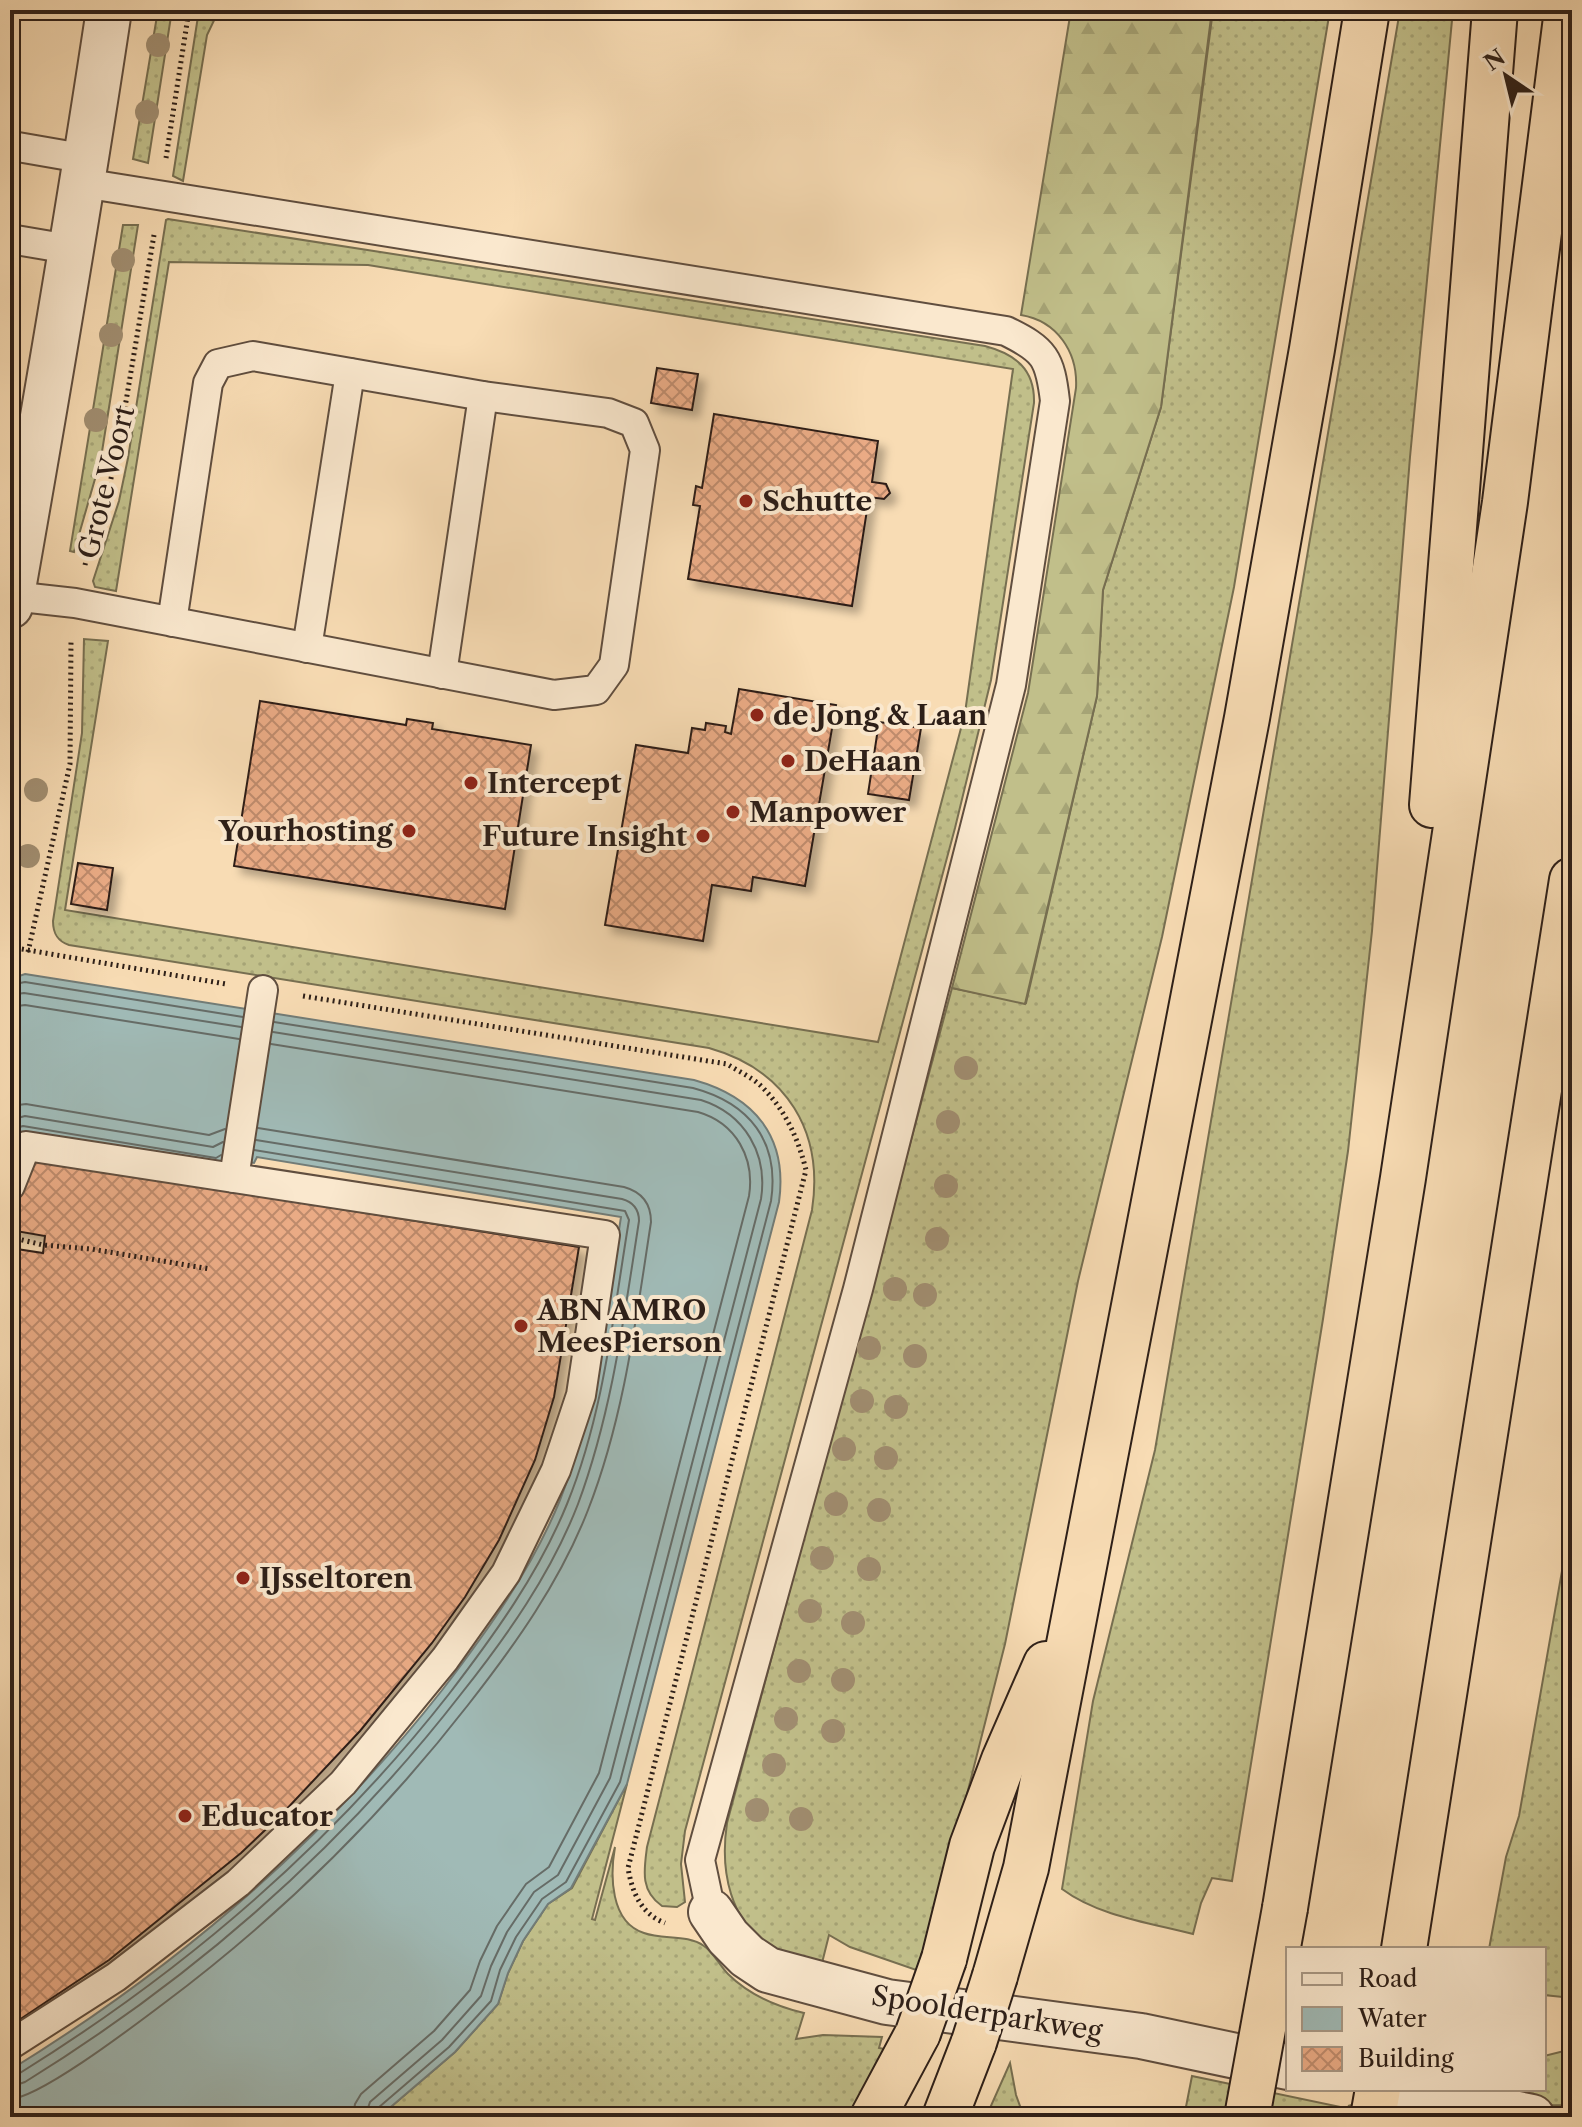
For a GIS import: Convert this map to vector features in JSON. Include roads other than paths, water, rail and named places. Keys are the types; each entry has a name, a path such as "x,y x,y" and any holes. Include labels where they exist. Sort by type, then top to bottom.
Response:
{"highway":[{"path":"945,2117 974,2042 1026,1868 1247,718 1310,364 1367,10"},
{"path":"1403,1178 1495,10"},
{"path":"1247,2117 1285,1908 1403,1178 1505,502 1567,10"},
{"path":"1406,1939 1572,880"},
{"path":"1509,1275 1572,1075"},
{"path":"873,2117 918,2033 944,1959 972,1846 1004,1760 1076,1596"},
{"path":"1373,2117 1378,2091"}],"street":[{"path":"11,601 69,249 85,171 109,10"},
{"name":"Spoolderparkweg","path":"711,1912 728,1937 747,1956 768,1970 887,2002 1141,2036 1286,2067"},
{"path":"1406,2091 1532,2117"}],"lane":[{"path":"12,146 160,197 1006,331 1034,345 1052,370 1055,401 1011,685 858,1289 700,1860 711,1912"},
{"path":"10,239 69,249"},
{"path":"11,601 75,603 172,622 442,674 554,695 596,690 614,665 645,450 634,423 608,413 483,396 253,356 218,364 208,383 172,622"},
{"path":"307,648 350,373"},
{"path":"442,674 483,396"},
{"path":"235,1171 261,998"},
{"path":"10,1186 26,1146 235,1171 605,1235 581,1395 556,1470 506,1573 445,1659 343,1783 238,1883 116,1977 10,2045"}],"water":[{"path":"25,974 694,1080 716,1087 750,1109 763,1123 778,1158 779,1202 627,1784 571,1888 548,1904 523,1941 498,2004 455,2052 379,2117 10,2117 10,2070 131,1989 244,1899 348,1799 397,1745 476,1644 508,1598 549,1526 572,1466 591,1396 621,1217 257,1157 254,1163 228,1159 225,1168 10,1159 10,979"}],"place":[{"name":"Schutte","path":"746,501"},
{"name":"de Jong & Laan","path":"757,715"},
{"name":"DeHaan","path":"788,761"},
{"name":"Intercept","path":"471,783"},
{"name":"Manpower","path":"733,812"},
{"name":"Yourhosting","path":"409,831"},
{"name":"Future Insight","path":"703,836"},
{"name":"ABN AMRO MeesPierson","path":"521,1326"},
{"name":"IJsseltoren","path":"243,1578"},
{"name":"Educator","path":"185,1816"}]}
